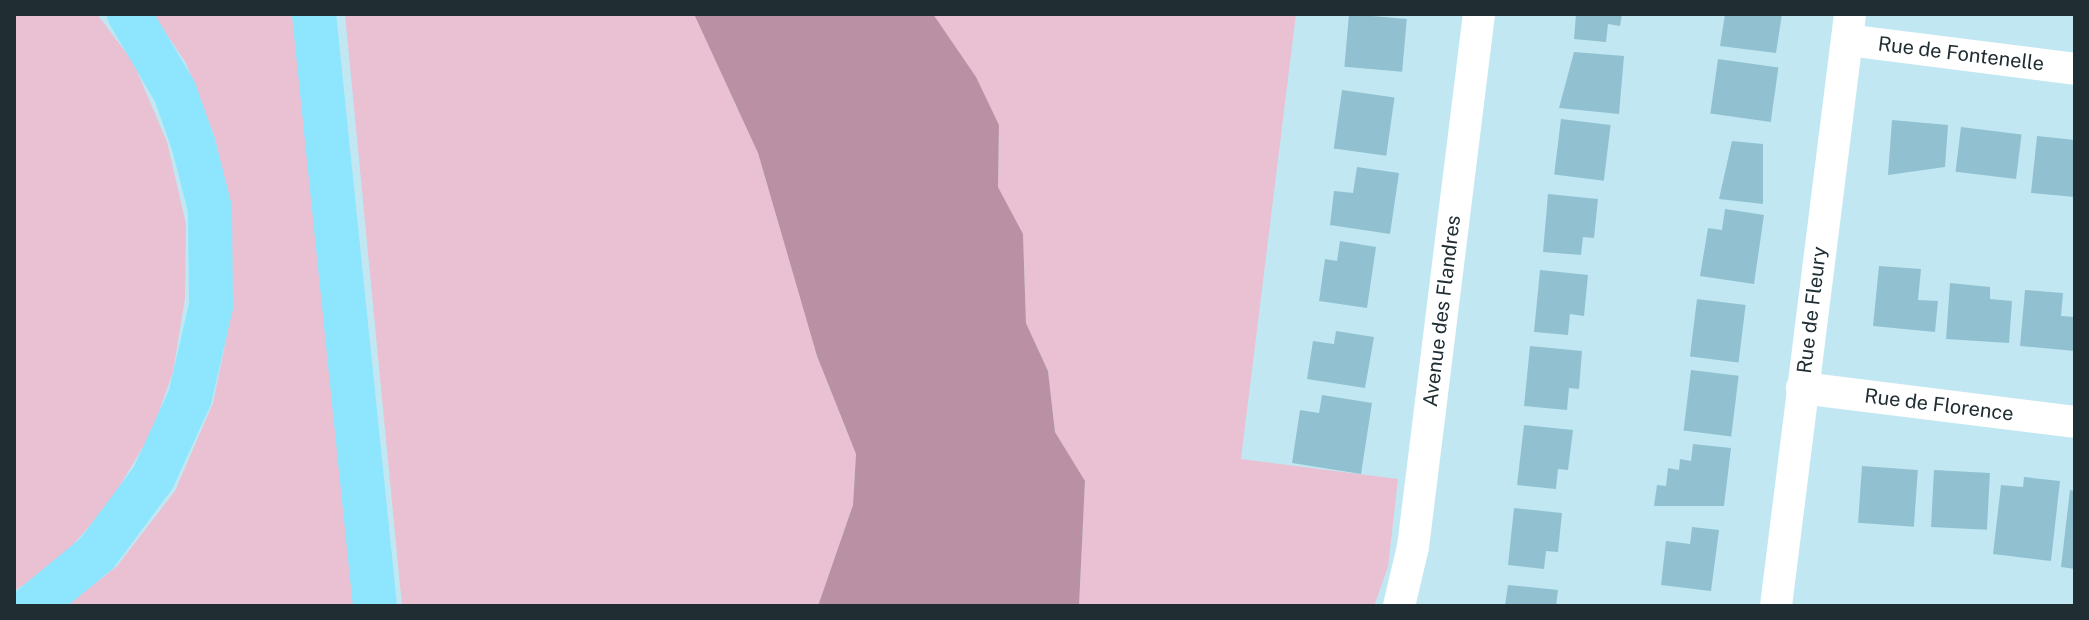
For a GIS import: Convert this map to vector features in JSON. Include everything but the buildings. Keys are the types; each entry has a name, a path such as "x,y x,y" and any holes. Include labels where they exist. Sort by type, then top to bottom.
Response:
{"highway":[{"path":"33,606 97,553 153,478 190,397 211,306 210,209 197,156 175,92 129,14"},
{"path":"314,14 375,606"}],"street":[{"name":"Avenue des Flandres","path":"1399,606 1413,547 1479,14"},
{"name":"Rue de Fontenelle","path":"1848,27 2075,69"},
{"name":"Rue de Fleury","path":"1776,606 1848,27"},
{"name":"Rue de Florence","path":"1802,388 2075,422"}],"shaded area":[{"path":"14,14 97,14 133,62 167,142 186,224 185,298 173,372 151,434 108,505 55,565 14,591"},
{"path":"153,14 298,14 356,606 67,606 117,566 175,491 213,403 229,325 231,218 215,138 186,63"},
{"path":"345,14 694,14 758,153 817,356 856,454 853,505 818,606 402,606"},
{"path":"694,14 933,14 976,77 999,125 998,187 1023,234 1026,323 1048,371 1055,432 1085,481 1079,606 818,606 853,505 856,454 817,356 758,153"},
{"path":"933,14 1296,14 1241,459 1398,479 1388,567 1374,606 1079,606 1085,481 1055,432 1048,371 1026,323 1023,234 998,187 999,125"}]}
